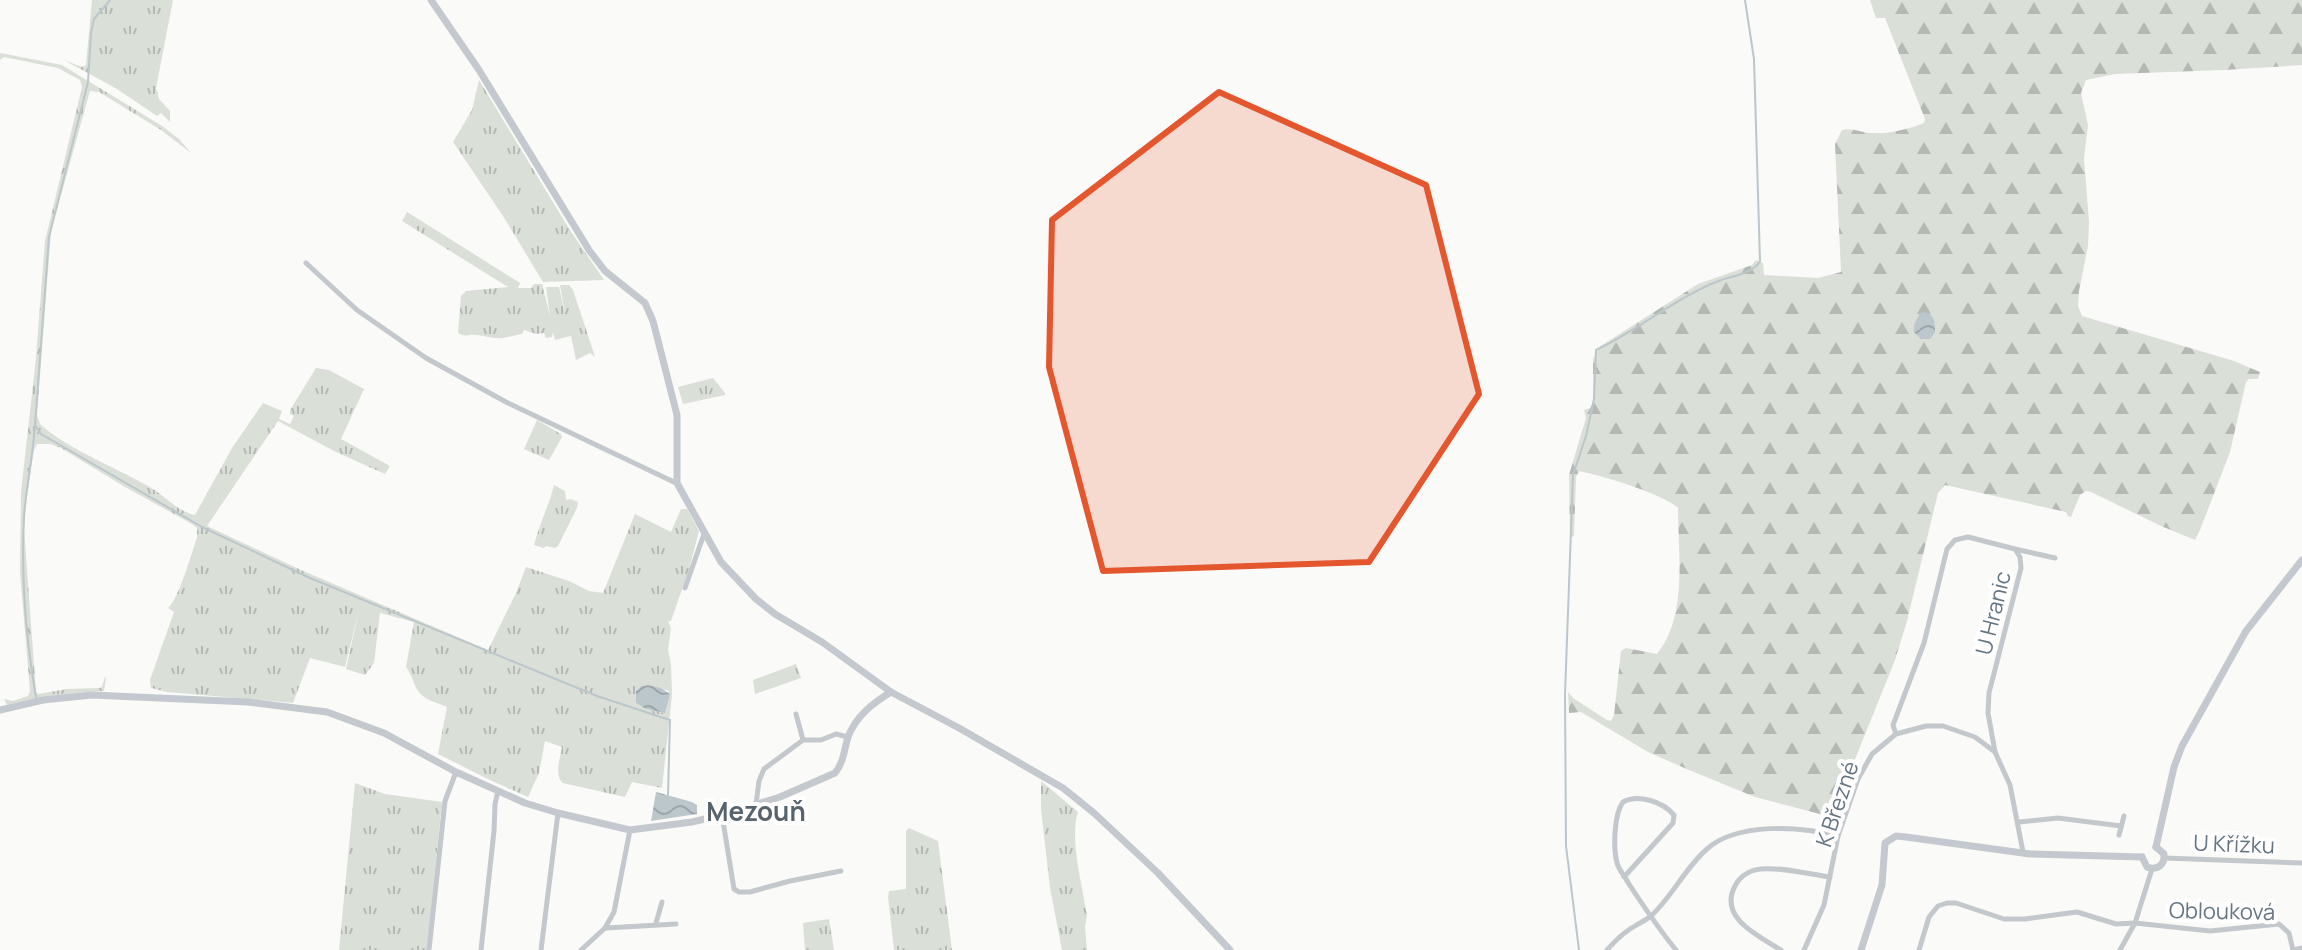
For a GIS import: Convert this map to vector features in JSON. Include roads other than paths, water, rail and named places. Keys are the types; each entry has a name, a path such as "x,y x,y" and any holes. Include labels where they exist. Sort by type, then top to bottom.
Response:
{"street":[{"path":"431,0 479,70 589,250 605,271 645,303 653,321 677,415 677,483 721,562 775,614 822,642 891,692 1063,788 1158,873 1230,950"},
{"path":"306,263 357,310 426,358 574,436 677,483"},
{"path":"685,588 704,533"},
{"name":"U Hranic","path":"1896,734 1893,725 1924,643 1947,549 1955,540 1968,537 2015,549 2021,561 2020,575 1988,702 1995,752 2007,776 2023,852"},
{"path":"2015,549 2055,558"},
{"path":"2156,847 2174,767 2182,746 2246,631 2302,560"},
{"path":"0,710 43,700 92,695 281,705 327,712 384,733 498,791 558,813 630,830 722,815 780,797 835,773 843,758 848,737 867,708 891,692"},
{"path":"796,714 803,740"},
{"path":"1896,734 1926,726 1943,726 1975,737 1995,752"},
{"path":"756,805 764,769 803,740 821,740 836,734 848,737"},
{"name":"K Březné","path":"1804,950 1821,916 1838,836 1865,764 1881,744 1896,734"},
{"path":"429,950 445,801 456,772"},
{"path":"481,950 498,791"},
{"path":"1624,877 1673,823 1674,815 1666,807 1637,797 1619,806 1616,815 1616,859 1624,877 1676,950"},
{"path":"541,950 558,813"},
{"path":"722,815 734,889 739,892 841,871"},
{"path":"2119,835 2124,816"},
{"path":"2019,822 2058,818 2121,826"},
{"path":"581,950 605,928 614,912 630,830"},
{"path":"1607,950 1622,935 1651,917 1706,849 1731,835 1746,830 1808,830 1838,836"},
{"path":"1861,950 1882,885 1885,843 1890,838 1906,837 2030,854 2142,857"},
{"path":"2156,847 2162,851 2164,858 2159,867 2152,869 2145,865 2142,857 2147,848 2156,847"},
{"name":"U Křížku","path":"2164,858 2302,863"},
{"path":"1781,950 1738,920 1732,909 1736,885 1745,875 1763,869 1830,877"},
{"path":"2120,950 2135,923 2152,869"},
{"path":"656,923 662,902"},
{"path":"1919,950 1929,917 1938,906 1947,903 1956,903 2004,919 2077,912 2106,922 2135,923"},
{"name":"Oblouková","path":"2135,923 2210,931 2279,924 2289,933 2293,950"},
{"path":"605,928 676,924"},
{"path":"2293,950 2302,948"}],"water":[{"path":"1926,312 1933,318 1935,332 1930,339 1921,339 1914,332 1914,325 1920,313"},
{"path":"648,685 670,694 665,713 646,709 636,703 636,691"},
{"path":"656,792 692,802 697,805 697,814 651,821"}],"waterway":[{"path":"110,0 94,19 88,82 49,237 35,425 41,434 202,527 310,578 597,696 670,720 668,795"},
{"path":"1579,950 1566,846 1565,694 1573,475 1594,399 1596,350 1685,297 1747,272 1760,261 1754,59 1745,0"},
{"path":"35,425 25,506 23,562 27,630 36,697"}],"district":[{"name":"Mezouň","path":"756,811"}]}
